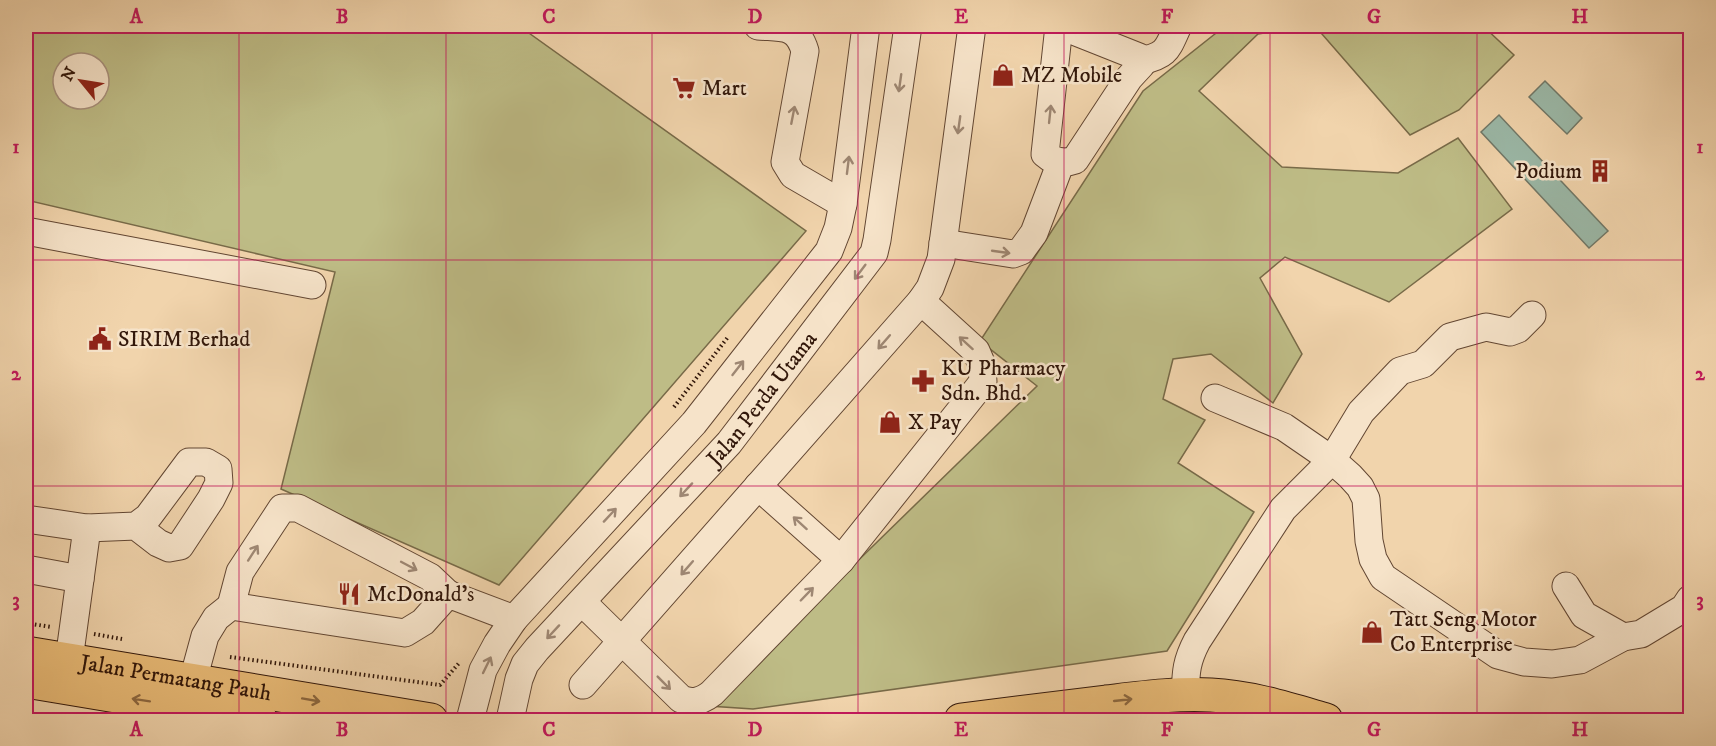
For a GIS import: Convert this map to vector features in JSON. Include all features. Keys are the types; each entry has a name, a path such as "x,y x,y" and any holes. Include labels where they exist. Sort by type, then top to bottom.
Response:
{"main road":[{"name":"Jalan Permatang Pauh","path":"26,653 71,646 196,667 431,720"},
{"name":"Jalan Permatang Pauh","path":"26,681 261,720"},
{"path":"961,720 1126,699 1185,694 1239,698 1326,720"}],"street":[{"path":"758,26 790,29 801,38 805,51 785,162 792,176 843,204"},
{"name":"Jalan Perda Utama","path":"470,720 483,670 497,644 514,620 694,423 829,251 838,228 843,204 866,26"},
{"name":"Jalan Perda Utama","path":"510,720 519,679 525,664 729,444 874,253 908,26"},
{"path":"583,685 930,288 936,274 943,243 972,26"},
{"path":"1060,26 1139,57 1141,61 1141,65 1129,78 1076,160 1061,162 1052,160 1045,154 1060,26"},
{"path":"1141,61 1166,52 1178,26"},
{"path":"943,243 1013,254 1021,251 1034,234 1061,162"},
{"path":"26,231 312,285"},
{"path":"582,602 681,699 697,702 712,693 841,560 983,381 982,365 976,351 921,301"},
{"path":"1185,694 1186,669 1197,641 1283,509 1332,460 1361,412 1400,371 1423,364 1450,337 1486,327 1510,332 1518,329 1532,315"},
{"path":"1215,398 1284,427 1332,460 1350,476 1360,487 1366,499 1369,541 1373,559 1383,577 1498,655 1524,662 1552,664 1580,660 1623,637 1641,634 1684,608 1690,598"},
{"path":"758,486 841,560"},
{"path":"196,667 206,636 216,618 231,606 240,572 282,508 298,508 430,577 448,594 514,620"},
{"path":"26,519 87,528 136,526"},
{"path":"71,646 87,528"},
{"path":"26,569 80,579"},
{"path":"1566,586 1584,615 1623,637"},
{"path":"231,606 405,633 423,621 448,594"}],"path":[{"path":"673,407 730,335"},
{"path":"26,623 71,646 131,641"},
{"path":"196,667 440,684 458,665 463,656"}],"shaded area":[{"path":"26,26 519,26 806,231 499,585 281,489 335,272 26,200"},
{"path":"1225,26 1306,26 1258,34 1199,91 1282,167 1398,173 1458,138 1512,209 1389,302 1285,257 1260,278 1302,354 1273,403 1211,354 1173,359 1163,399 1205,420 1178,463 1254,512 1167,651 753,709 709,706 1037,386 980,341 1143,91"},
{"path":"1315,26 1483,26 1514,55 1459,110 1410,135"},
{"path":"1545,81 1582,118 1567,134 1529,97"},
{"path":"1499,115 1608,231 1589,248 1481,132"}],"place":[{"name":"MZ Mobile","path":"1003,75"},
{"name":"Mart","path":"684,88"},
{"name":"Podium","path":"1600,171"},
{"name":"SIRIM Berhad","path":"100,339"},
{"name":"KU Pharmacy Sdn. Bhd.","path":"923,381"},
{"name":"X Pay","path":"890,422"},
{"name":"McDonald's","path":"349,594"},
{"name":"Tatt Seng Motor Co Enterprise","path":"1372,632"}]}
